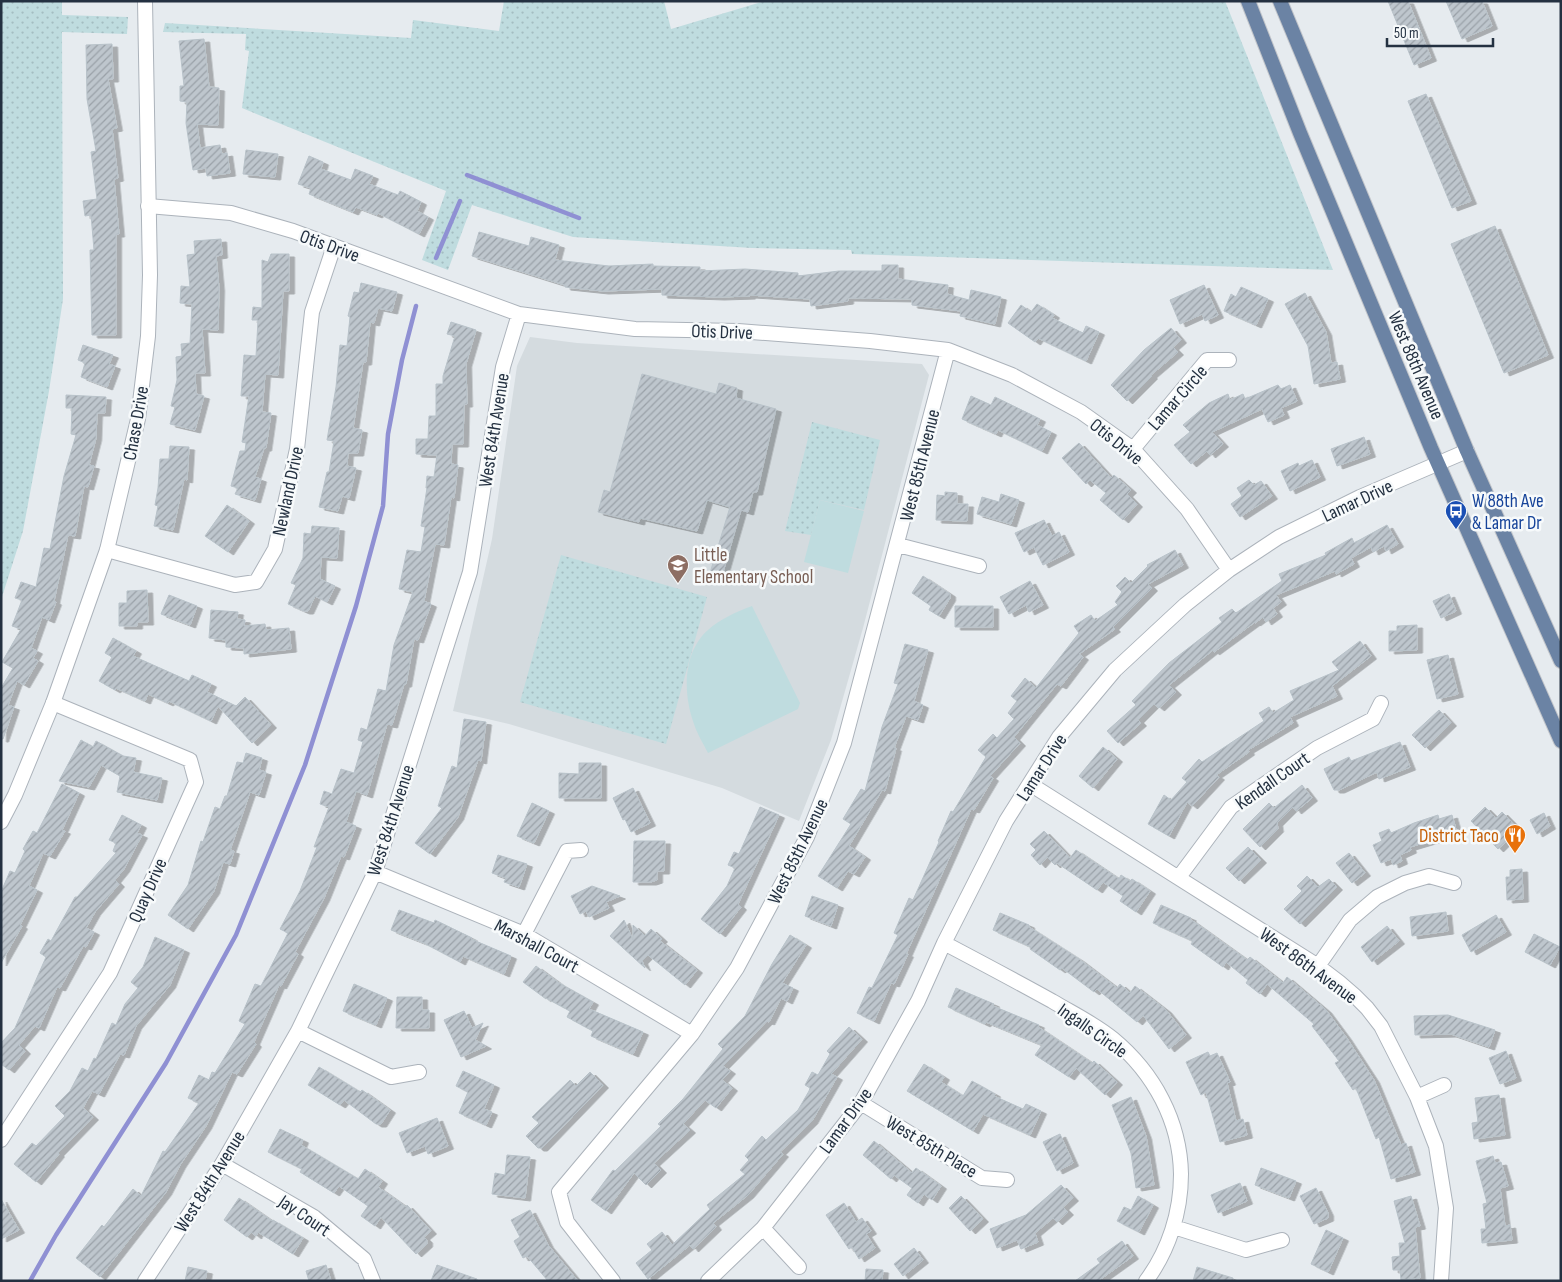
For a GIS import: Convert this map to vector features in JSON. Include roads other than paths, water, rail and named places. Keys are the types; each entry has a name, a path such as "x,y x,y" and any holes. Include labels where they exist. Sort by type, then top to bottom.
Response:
{"main road":[{"name":"West 88th Avenue","path":"1248,1 1300,133 1438,463 1561,741"},
{"name":"West 88th Avenue","path":"1280,1 1467,451 1561,661"}],"street":[{"name":"Chase Drive","path":"1,822 15,795 53,703 107,550 138,419 148,336 150,275 145,1"},
{"name":"Otis Drive","path":"148,206 232,213 294,231 519,314 635,328 738,331 948,350 1012,375 1056,398 1081,412 1133,449 1187,509 1229,570"},
{"name":"Newland Drive","path":"107,550 235,585 256,582 275,549 297,449 312,312 334,246"},
{"name":"West 84th Avenue","path":"145,1281 222,1164 298,1032 375,872 470,572 503,367 519,314"},
{"name":"West 85th Avenue","path":"613,1281 567,1222 559,1192 692,1034 737,968 807,837 844,743 898,545 948,350"},
{"name":"Lamar Circle","path":"1133,449 1207,360 1229,360"},
{"name":"Lamar Drive","path":"708,1281 763,1228 861,1103 918,1000 944,943 1006,821 1059,737 1115,670 1185,605 1229,570 1279,537 1360,497 1467,451"},
{"path":"898,545 979,566"},
{"name":"Quay Drive","path":"1,1140 110,973 196,782 190,760 53,703"},
{"name":"Kendall Court","path":"1178,877 1231,807 1317,748 1373,719 1381,703"},
{"name":"West 86th Avenue","path":"1030,784 1318,966 1339,982 1367,1008 1381,1026 1417,1097 1436,1146 1446,1208 1441,1281"},
{"path":"524,934 567,851 581,850"},
{"name":"Marshall Court","path":"375,872 524,934 692,1034"},
{"path":"1318,966 1350,920 1377,897 1405,883 1430,876 1454,883"},
{"name":"Ingalls Circle","path":"944,943 1017,981 1104,1033 1126,1051 1141,1067 1167,1108 1178,1142 1180,1196 1174,1227 1164,1253 1146,1281"},
{"path":"298,1032 391,1077 419,1072"},
{"path":"1417,1097 1444,1085"},
{"name":"West 85th Place","path":"861,1103 982,1178 1006,1180"},
{"name":"Jay Court","path":"222,1164 314,1218 364,1259 373,1281"},
{"path":"1174,1227 1246,1250 1282,1240"},
{"path":"763,1228 799,1267"}],"waterway":[{"path":"467,175 579,218"},
{"path":"436,258 460,201"},
{"path":"30,1281 56,1235 166,1063 236,935 305,765 356,606 383,506 388,434 402,360 416,306"}],"place":[{"name":"W 88th Ave & Lamar Dr","path":"1456,530"},
{"name":"Little Elementary School","path":"678,584"},
{"name":"District Taco","path":"1515,854"}]}
